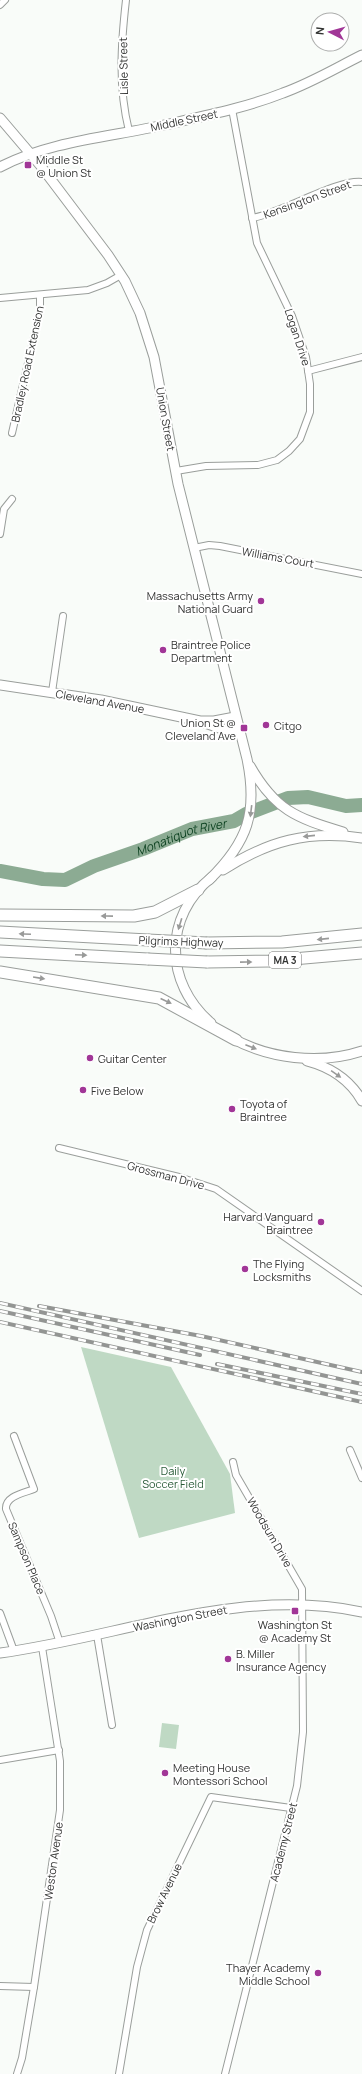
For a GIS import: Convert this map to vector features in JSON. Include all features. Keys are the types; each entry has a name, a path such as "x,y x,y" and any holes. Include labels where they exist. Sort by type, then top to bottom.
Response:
{"highway":[{"path":"0,915 134,916 155,912 198,890"},
{"name":"Pilgrims Highway","path":"0,932 207,943 269,942 362,934"},
{"name":"Pilgrims Highway","path":"0,951 207,962 270,961 362,953"},
{"path":"0,972 158,998 236,1040"}],"main road":[{"name":"Middle Street","path":"0,167 31,154 232,109 285,93 362,55"},
{"name":"Union Street","path":"0,118 31,154 121,275 138,308 152,349 176,471 235,717 247,759 252,794 251,815 247,828 232,855 209,880"},
{"name":"Cleveland Avenue","path":"0,685 101,700 200,721 225,730 238,729"},
{"name":"Cleveland Avenue","path":"200,721 214,721 235,717"},
{"name":"Union Street","path":"247,759 266,792 292,814 323,826 362,838"},
{"path":"362,838 318,835 287,840 248,855 209,880 198,890 185,908 175,944 177,969 186,992 198,1010 214,1026 236,1040 263,1051 314,1063 332,1070 352,1087 362,1101"},
{"path":"286,1056 333,1058 362,1051"},
{"name":"Washington Street","path":"0,1653 42,1647 225,1608 265,1604 303,1605 362,1612"}],"street":[{"path":"0,5 5,0"},
{"name":"Lisle Street","path":"126,0 120,58 125,110 129,131"},
{"name":"Logan Drive","path":"176,471 206,466 258,465 272,462 285,454 300,439 309,418 310,400 308,371 297,330 259,248 232,109"},
{"name":"Kensington Street","path":"252,218 271,213 344,185 362,182"},
{"path":"0,298 88,290 107,283 121,275"},
{"name":"Bradley Road Extension","path":"12,433 40,311 40,295"},
{"path":"308,371 362,357"},
{"path":"0,534 4,509 12,499"},
{"name":"Williams Court","path":"194,548 215,546 362,574"},
{"path":"52,692 63,616"},
{"name":"Grossman Drive","path":"59,1148 179,1176 216,1189 362,1291"},
{"name":"Sampson Place","path":"14,1436 34,1489 7,1501 6,1507 51,1616 60,1643"},
{"path":"350,1450 362,1478"},
{"name":"Woodsum Drive","path":"233,1462 236,1475 300,1585 303,1605"},
{"name":"Academy Street","path":"225,2074 298,1778 302,1746 303,1605"},
{"path":"0,1613 14,1651"},
{"path":"97,1635 112,1725"},
{"name":"Weston Avenue","path":"17,2074 22,2058 34,1987 59,1822 61,1777 59,1750 42,1647"},
{"path":"0,1760 59,1750"},
{"name":"Brow Avenue","path":"119,2074 137,1967 147,1930 211,1797 291,1808"},
{"path":"0,1986 34,1987"}],"green space":[{"name":"Daily Soccer Field","path":"81,1347 171,1367 230,1474 235,1513 139,1538"},
{"path":"162,1723 179,1725 176,1749 159,1747"}],"waterway":[{"name":"Monatiquot River","path":"0,871 43,879 65,880 94,866 143,849 192,829 234,821 246,814 288,798 308,797 346,806 362,805"}],"railway":[{"path":"0,1303 362,1384"},
{"path":"39,1306 201,1336 362,1372"},
{"path":"0,1311 200,1355"},
{"path":"0,1322 362,1402"},
{"path":"217,1364 362,1394"}],"place":[{"name":"Middle St @ Union St","path":"28,165"},
{"name":"Massachusetts Army National Guard","path":"261,601"},
{"name":"Braintree Police Department","path":"163,650"},
{"name":"Citgo","path":"266,725"},
{"name":"Union St @ Cleveland Ave","path":"244,728"},
{"name":"Guitar Center","path":"90,1058"},
{"name":"Five Below","path":"83,1090"},
{"name":"Toyota of Braintree","path":"232,1109"},
{"name":"Harvard Vanguard Braintree","path":"321,1222"},
{"name":"The Flying Locksmiths","path":"245,1269"},
{"name":"Washington St @ Academy St","path":"295,1611"},
{"name":"B. Miller Insurance Agency","path":"228,1659"},
{"name":"Meeting House Montessori School","path":"165,1773"},
{"name":"Thayer Academy Middle School","path":"318,1973"}]}
